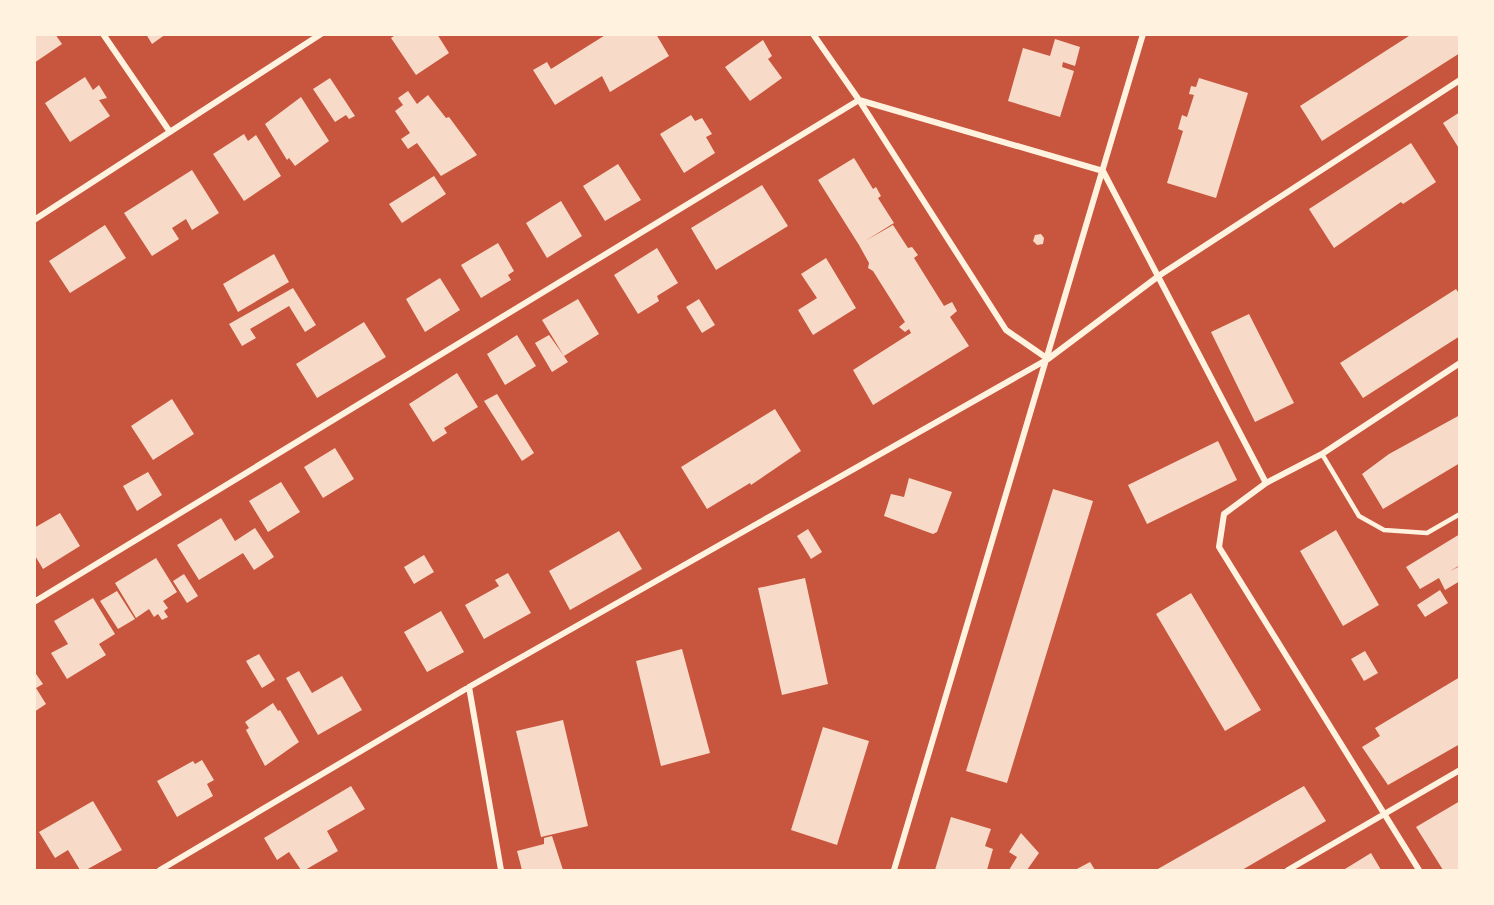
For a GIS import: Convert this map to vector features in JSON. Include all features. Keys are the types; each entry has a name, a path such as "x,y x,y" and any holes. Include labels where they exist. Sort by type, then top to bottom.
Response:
{"street":[{"path":"103,34 170,132"},
{"path":"34,220 321,34"},
{"path":"813,34 859,100 1005,330 1048,359"},
{"path":"894,870 1143,34"},
{"path":"160,870 469,687 1048,359 1160,275 1460,80"},
{"path":"34,602 859,100 1103,171 1160,275 1266,483"},
{"path":"1419,870 1220,547 1224,514 1266,483 1322,454 1460,363"},
{"path":"469,687 501,870"},
{"path":"1288,870 1460,770"}],"lane":[{"path":"1322,454 1359,516 1384,530 1427,533 1460,514"}],"building":[{"path":"34,34 55,34 62,44 34,63"},
{"path":"146,34 166,34 152,44"},
{"path":"397,34 437,34 449,53 416,75 391,38"},
{"path":"607,34 656,34 669,56 610,92 602,76 555,105 533,70 547,62 551,69"},
{"path":"1412,34 1460,34 1460,53 1322,141 1300,106"},
{"path":"1055,39 1080,47 1075,66 1063,62 1062,67 1074,71 1060,117 1008,101 1023,48 1050,56"},
{"path":"763,40 772,56 768,59 782,78 750,101 725,67"},
{"path":"85,77 93,90 99,85 107,98 99,100 110,116 70,142 45,103"},
{"path":"330,78 355,116 349,119 346,115 335,122 313,89"},
{"path":"1199,78 1248,93 1216,198 1167,183 1183,131 1178,129 1182,115 1187,117 1194,95 1189,94 1191,86 1196,87"},
{"path":"408,91 417,104 428,95 446,118 449,117 477,155 441,176 417,143 408,149 401,139 410,133 395,111 403,105 398,98"},
{"path":"301,97 329,141 295,166 289,158 287,160 265,124"},
{"path":"1460,112 1460,150 1443,123"},
{"path":"691,115 695,121 702,118 712,134 706,137 715,153 684,173 660,134"},
{"path":"244,134 248,141 256,135 281,176 244,201 213,154"},
{"path":"1411,143 1436,182 1403,204 1401,202 1334,248 1309,209"},
{"path":"854,158 873,189 876,187 881,196 878,198 894,223 865,241 893,225 908,248 912,247 918,255 914,258 944,306 952,302 957,311 950,317 969,346 873,405 853,370 911,333 909,329 905,332 899,327 905,322 873,271 868,268 869,263 859,245 818,180"},
{"path":"618,164 641,200 605,221 583,186"},
{"path":"192,170 219,213 192,230 186,219 172,228 179,239 152,256 124,213"},
{"path":"434,176 446,194 402,223 389,204"},
{"path":"762,185 788,226 716,270 691,228"},
{"path":"561,201 582,236 547,258 526,223"},
{"path":"105,225 126,258 70,293 49,261"},
{"path":"1041,234 1044,238 1043,244 1037,245 1033,241 1035,235"},
{"path":"498,243 514,271 508,275 511,280 481,298 461,265"},
{"path":"657,248 678,283 657,296 659,301 638,314 614,275"},
{"path":"274,254 289,282 238,312 223,284"},
{"path":"826,258 856,308 813,335 798,310 817,298 801,274"},
{"path":"440,278 460,310 425,332 406,299"},
{"path":"293,288 316,325 305,332 289,306 250,329 256,338 242,346 229,324"},
{"path":"1456,289 1460,295 1460,336 1363,398 1340,363"},
{"path":"578,299 599,334 564,356 542,320"},
{"path":"699,299 715,325 702,333 686,307"},
{"path":"1249,314 1294,403 1255,422 1211,332"},
{"path":"364,322 386,357 317,398 296,364"},
{"path":"517,335 536,366 505,385 487,354"},
{"path":"549,335 568,362 552,372 535,343"},
{"path":"457,373 478,407 444,428 447,433 433,442 409,404"},
{"path":"497,394 534,453 522,461 484,401"},
{"path":"172,399 194,434 153,460 131,426"},
{"path":"775,409 801,451 751,485 750,483 707,509 681,467"},
{"path":"1460,415 1460,463 1383,509 1362,474 1389,454"},
{"path":"1218,441 1237,480 1147,524 1128,485"},
{"path":"335,448 354,479 323,498 304,467"},
{"path":"148,472 162,495 137,511 123,486"},
{"path":"909,478 952,492 937,532 933,534 884,516 891,494 904,497"},
{"path":"281,482 300,512 268,532 249,501"},
{"path":"1053,489 1093,501 1007,783 966,771"},
{"path":"60,513 80,546 43,569 34,554 34,528"},
{"path":"221,518 235,541 255,528 274,557 254,570 243,553 199,580 177,545"},
{"path":"808,529 822,552 811,559 797,536"},
{"path":"1336,530 1379,605 1343,626 1300,551"},
{"path":"619,531 642,569 570,610 549,571"},
{"path":"1460,534 1460,565 1450,571 1460,566 1460,581 1445,590 1439,578 1420,589 1406,567"},
{"path":"424,555 434,572 414,584 404,567"},
{"path":"156,558 177,592 163,601 168,608 164,611 168,617 162,620 158,614 154,617 149,609 136,618 115,583"},
{"path":"508,573 531,613 484,639 465,605 499,586 495,580"},
{"path":"184,574 198,596 187,603 173,581"},
{"path":"805,578 828,684 782,695 758,588"},
{"path":"1440,590 1448,603 1425,617 1417,605"},
{"path":"117,591 135,619 118,629 100,601"},
{"path":"1191,593 1261,710 1225,731 1156,614"},
{"path":"93,598 115,634 99,644 106,655 67,679 51,653 68,644 54,621"},
{"path":"441,611 464,652 427,672 404,632"},
{"path":"682,649 710,753 661,766 636,661"},
{"path":"1365,651 1378,673 1364,681 1351,659"},
{"path":"259,654 275,680 262,688 246,661"},
{"path":"34,671 43,684 36,688 46,704 34,712"},
{"path":"299,671 312,693 342,676 362,710 318,735 286,678"},
{"path":"1460,677 1460,744 1388,785 1362,747 1380,736 1375,728"},
{"path":"273,703 278,711 280,710 299,742 265,766 246,730 249,728 245,722"},
{"path":"563,720 588,826 541,837 516,731"},
{"path":"823,727 869,741 837,845 791,830"},
{"path":"202,760 214,780 207,784 213,796 177,817 157,781 193,761 195,764"},
{"path":"351,786 365,809 327,831 338,851 305,870 301,870 289,852 277,860 264,838"},
{"path":"1304,786 1326,821 1242,870 1156,870"},
{"path":"93,801 122,850 86,870 80,870 68,850 55,858 39,832"},
{"path":"1460,801 1460,870 1443,870 1416,827"},
{"path":"951,817 991,829 985,846 993,849 987,870 935,870"},
{"path":"1021,833 1039,853 1027,870 1009,870 1017,857 1009,852"},
{"path":"552,836 563,870 522,870 517,851 544,844 544,838"},
{"path":"1371,853 1381,870 1340,870 1345,869"},
{"path":"1090,862 1095,870 1075,870"}]}
